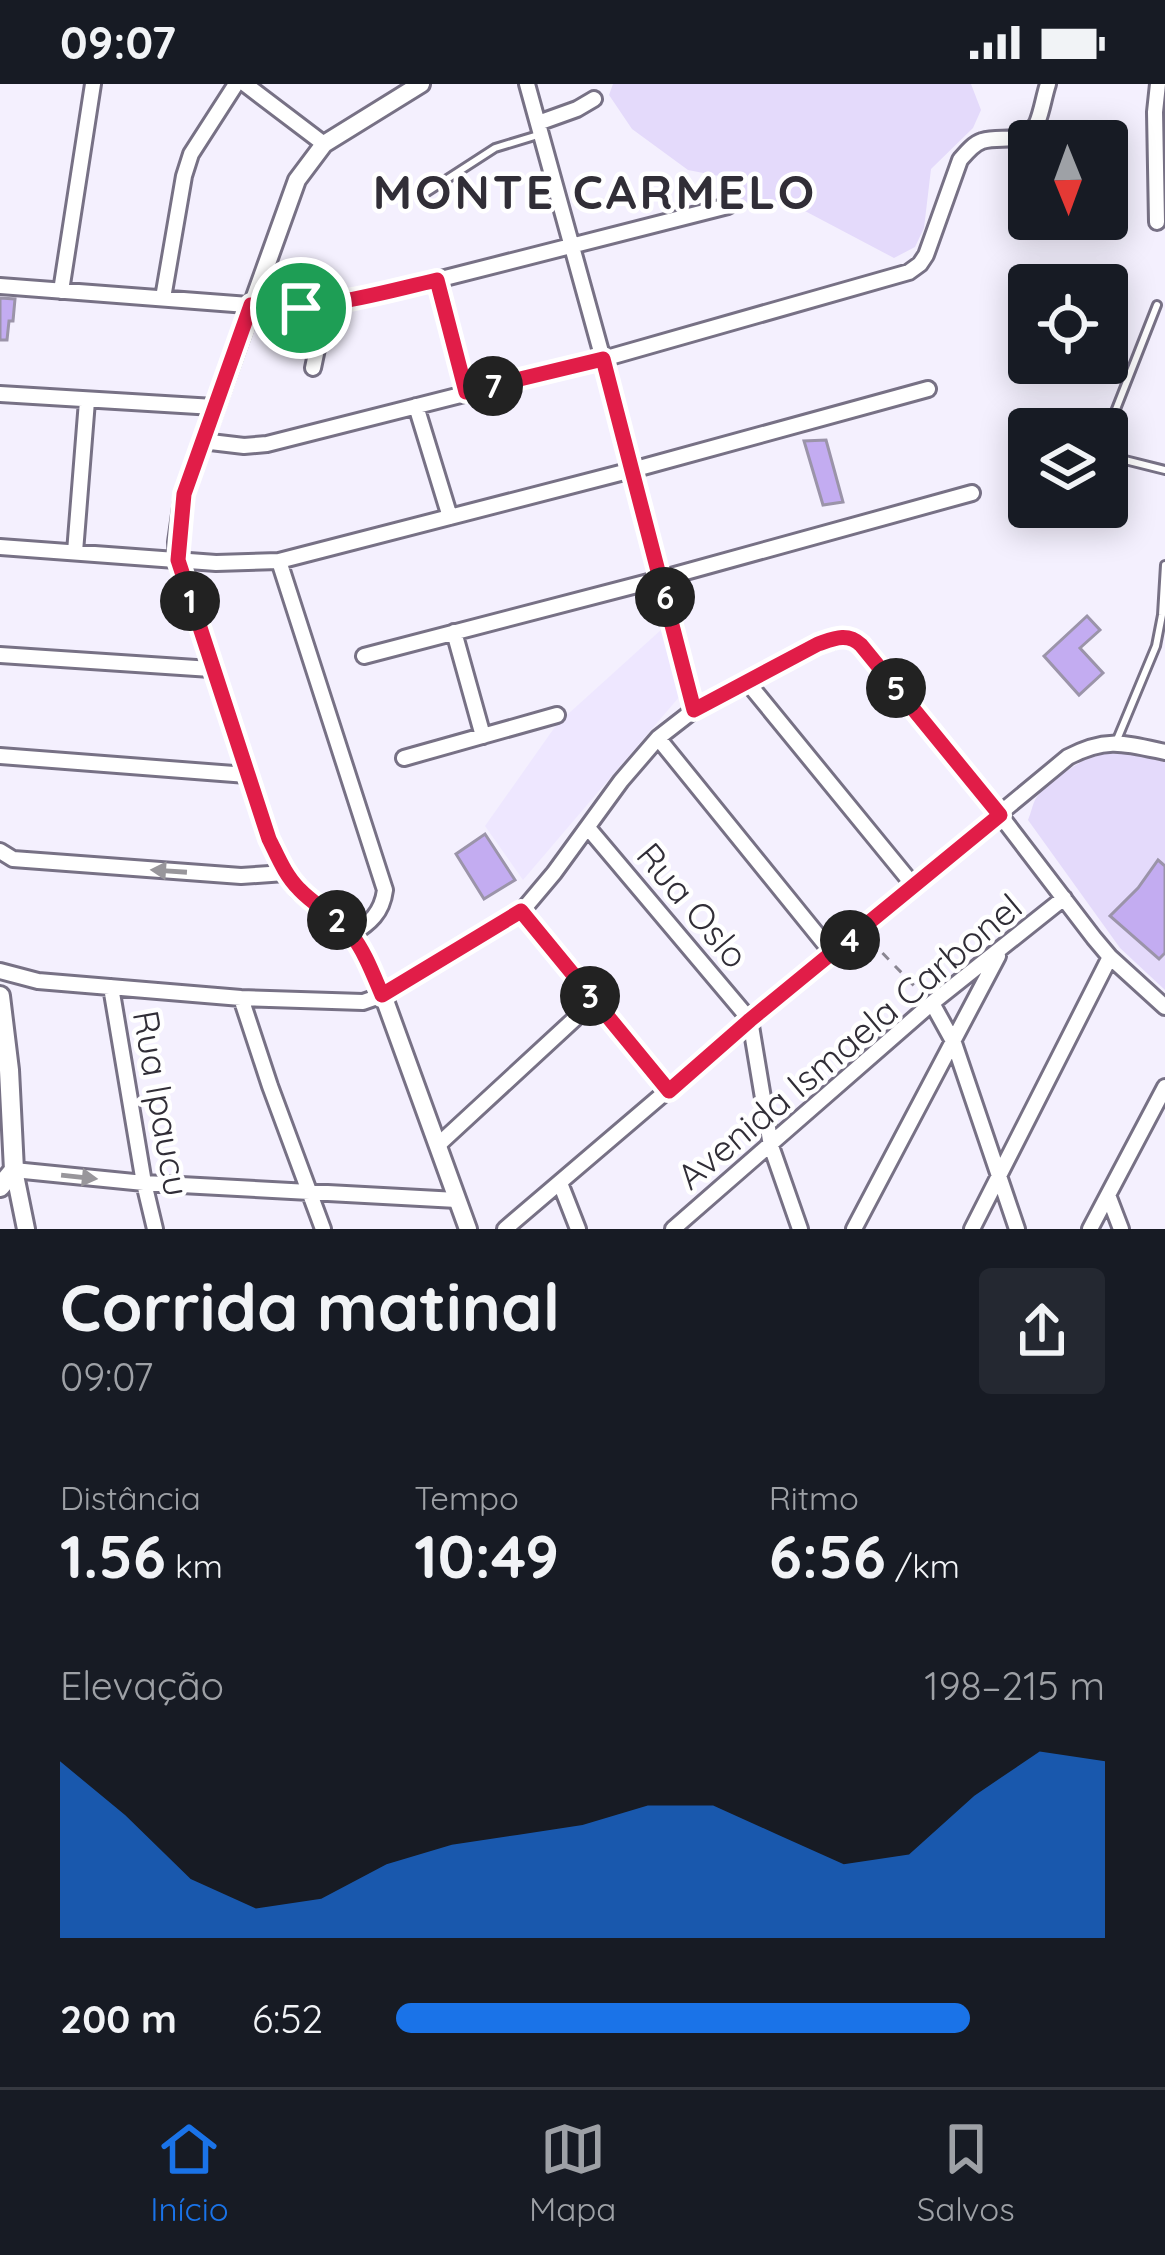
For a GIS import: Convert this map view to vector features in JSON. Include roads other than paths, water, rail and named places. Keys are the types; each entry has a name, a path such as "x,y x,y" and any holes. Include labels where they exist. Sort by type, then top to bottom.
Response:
{"main road":[{"path":"0,992 14,1170 0,1187"},
{"path":"0,1126 14,1170"}],"street":[{"path":"61,291 93,84"},
{"path":"163,298 191,154 241,84 325,145"},
{"path":"420,84 325,145 297,180 184,494 178,560 269,839 285,873 351,934 368,962 468,1229"},
{"path":"527,84 694,710"},
{"path":"202,441 267,444 603,359 909,272 926,255 967,151 983,140 1012,140 1030,131 1037,123 1048,84"},
{"path":"1157,222 1158,84"},
{"path":"540,129 594,99"},
{"path":"0,286 326,306 728,206"},
{"path":"437,280 466,392"},
{"path":"313,368 326,306"},
{"path":"0,548 216,563 279,561 928,389"},
{"path":"0,394 214,407"},
{"path":"75,551 87,401"},
{"path":"416,406 450,517"},
{"path":"364,656 972,493"},
{"path":"279,561 385,890 378,914 351,934"},
{"path":"454,632 483,736"},
{"path":"0,971 38,981 241,998 363,1002 382,995 521,911 658,738 694,710 818,644 845,637 861,645 1110,957 1165,1007"},
{"path":"0,655 211,669"},
{"path":"748,683 914,886"},
{"path":"404,758 557,715"},
{"path":"658,738 833,954"},
{"path":"505,1229 1068,757 1088,746 1115,742 1165,752"},
{"path":"0,756 247,775"},
{"name":"Rua Oslo","path":"589,829 750,1020"},
{"path":"4,859 241,876 285,873"},
{"name":"Avenida Ismaela Carbonel","path":"681,1226 932,1004 1064,898"},
{"path":"521,911 669,1091"},
{"path":"854,1229 1000,951"},
{"path":"972,1229 1110,957"},
{"path":"0,992 38,981"},
{"name":"Rua Ipaucu","path":"111,987 155,1229"},
{"path":"241,998 323,1229"},
{"path":"438,1145 594,1001"},
{"path":"932,1004 954,1043 1018,1229"},
{"path":"750,1020 771,1146 800,1229"},
{"path":"1090,1229 1165,1087"},
{"path":"26,1229 14,1170 144,1183 457,1200"},
{"path":"560,1183 578,1229"},
{"path":"1108,1195 1121,1229"}],"lane":[{"path":"427,193 495,148 540,129"},
{"path":"1116,408 1157,305"},
{"path":"1128,461 1165,470"},
{"path":"1115,742 1156,646 1165,565"}],"district":[{"name":"MONTE CARMELO","path":"595,191"}]}
